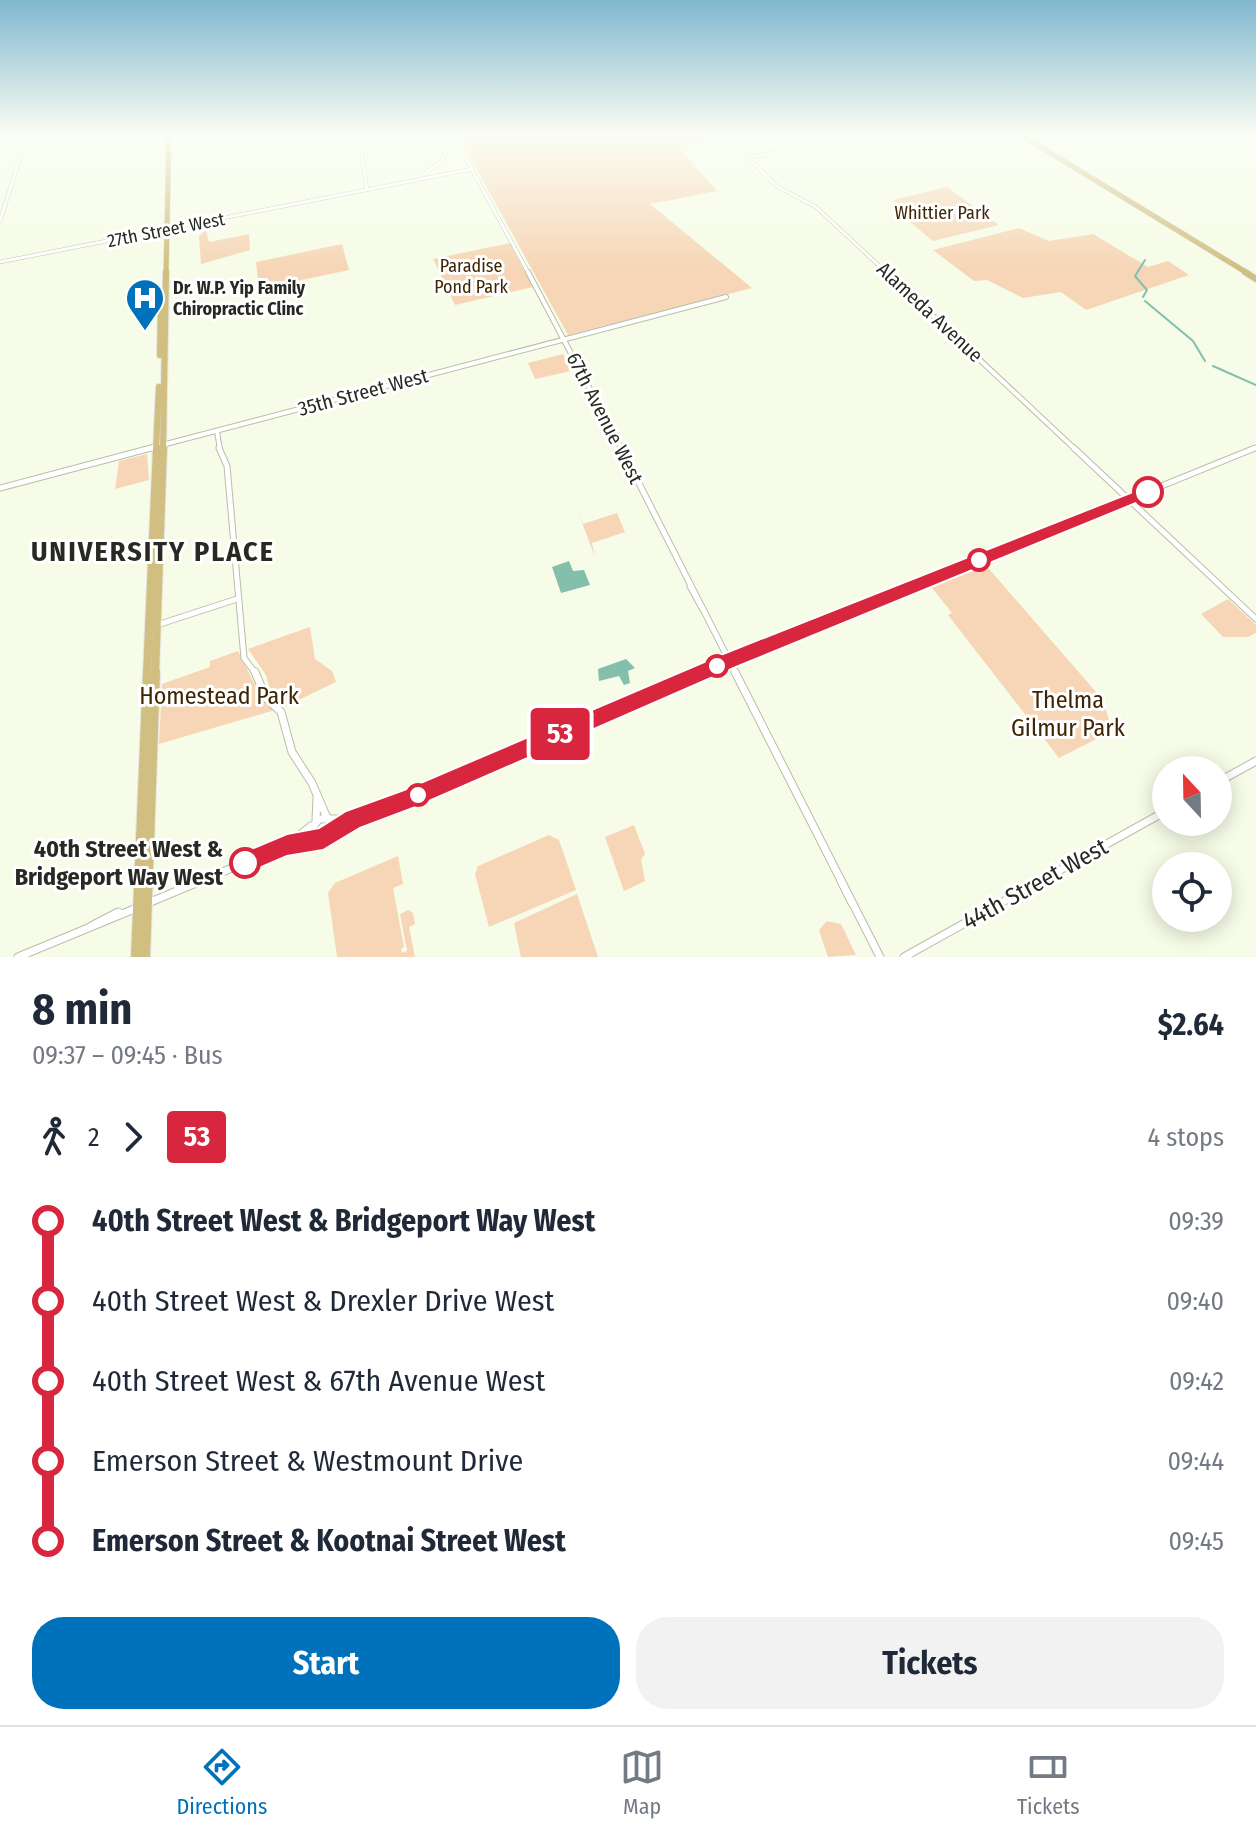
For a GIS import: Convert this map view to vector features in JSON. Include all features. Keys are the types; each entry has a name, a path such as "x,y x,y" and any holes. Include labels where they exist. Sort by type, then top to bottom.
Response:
{"main road":[{"path":"136,957 157,625 168,180"},
{"path":"1094,180 1256,279"},
{"path":"145,957 141,906 160,447"}],"street":[{"path":"0,221 13,180"},
{"path":"364,180 367,190"},
{"name":"27th Street West","path":"0,262 408,180"},
{"name":"67th Avenue West","path":"478,180 564,338 880,957"},
{"name":"Alameda Avenue","path":"770,180 816,207 1256,619"},
{"name":"35th Street West","path":"0,488 726,297"},
{"path":"217,431 219,448 227,466 244,658 258,676 266,698 281,712 292,752 332,826 329,834"},
{"path":"18,957 287,845 329,834 353,819 405,801 729,661 1256,448"},
{"path":"157,625 237,599"},
{"path":"1232,774 1256,761"},
{"path":"315,838 317,797"},
{"path":"287,845 314,823 328,819 353,819"},
{"name":"44th Street West","path":"904,957 1152,819"}],"green space":[{"path":"483,180 707,180 717,191 650,204 752,288 568,335"},
{"name":"Whittier Park","path":"947,187 999,225 933,241 905,218 913,215 893,200"},
{"path":"1019,228 1049,241 1093,234 1148,267 1168,261 1189,275 1086,310 1061,292 1023,298 987,280 974,281 933,250"},
{"path":"206,230 209,242 249,234 250,250 201,264 199,236"},
{"name":"Paradise Pond Park","path":"510,243 533,287 455,305 433,259"},
{"path":"342,244 349,270 259,289 256,262"},
{"path":"563,354 571,371 535,379 528,363"},
{"path":"147,454 149,480 115,489 119,461"},
{"path":"578,512 583,524 617,513 625,532 592,543 595,557"},
{"name":"Thelma Gilmur Park","path":"983,562 1103,700 1112,731 1059,758 948,615 952,613 929,584"},
{"path":"1228,599 1256,625 1256,633 1248,637 1223,637 1201,614"},
{"name":"Homestead Park","path":"310,627 315,659 332,671 336,682 284,707 271,693 266,675 248,649"},
{"name":"Homestead Park","path":"238,651 263,701 275,710 159,744 162,684 210,667 210,661"},
{"path":"634,825 645,854 641,859 645,881 624,891 605,837"},
{"path":"549,835 559,840 576,890 489,927 475,874 478,866"},
{"path":"398,856 403,884 393,888 404,947 401,949 402,953 407,951 400,914 408,910 413,913 415,924 409,927 415,957 337,957 328,893 335,883"},
{"path":"577,894 598,957 521,957 514,923"},
{"path":"827,921 841,924 856,955 828,957 819,930"}],"shaded area":[{"path":"569,561 573,571 584,570 590,585 561,593 552,567"},
{"path":"626,659 635,668 628,671 630,683 624,685 619,676 599,681 598,669"}],"waterway":[{"path":"1143,297 1147,290 1135,276 1145,260"},
{"path":"1145,301 1193,341 1205,361"},
{"path":"1213,366 1256,385"}],"bus line":[{"name":"53","path":"245,863 306,839 323,839 353,819 405,801 729,661 1148,492"}],"place":[{"name":"Dr. W.P. Yip Family Chiropractic Clinc","path":"145,332"},
{"name":"40th Street West & Bridgeport Way West","path":"245,863"}],"district":[{"name":"UNIVERSITY PLACE","path":"153,551"}]}
